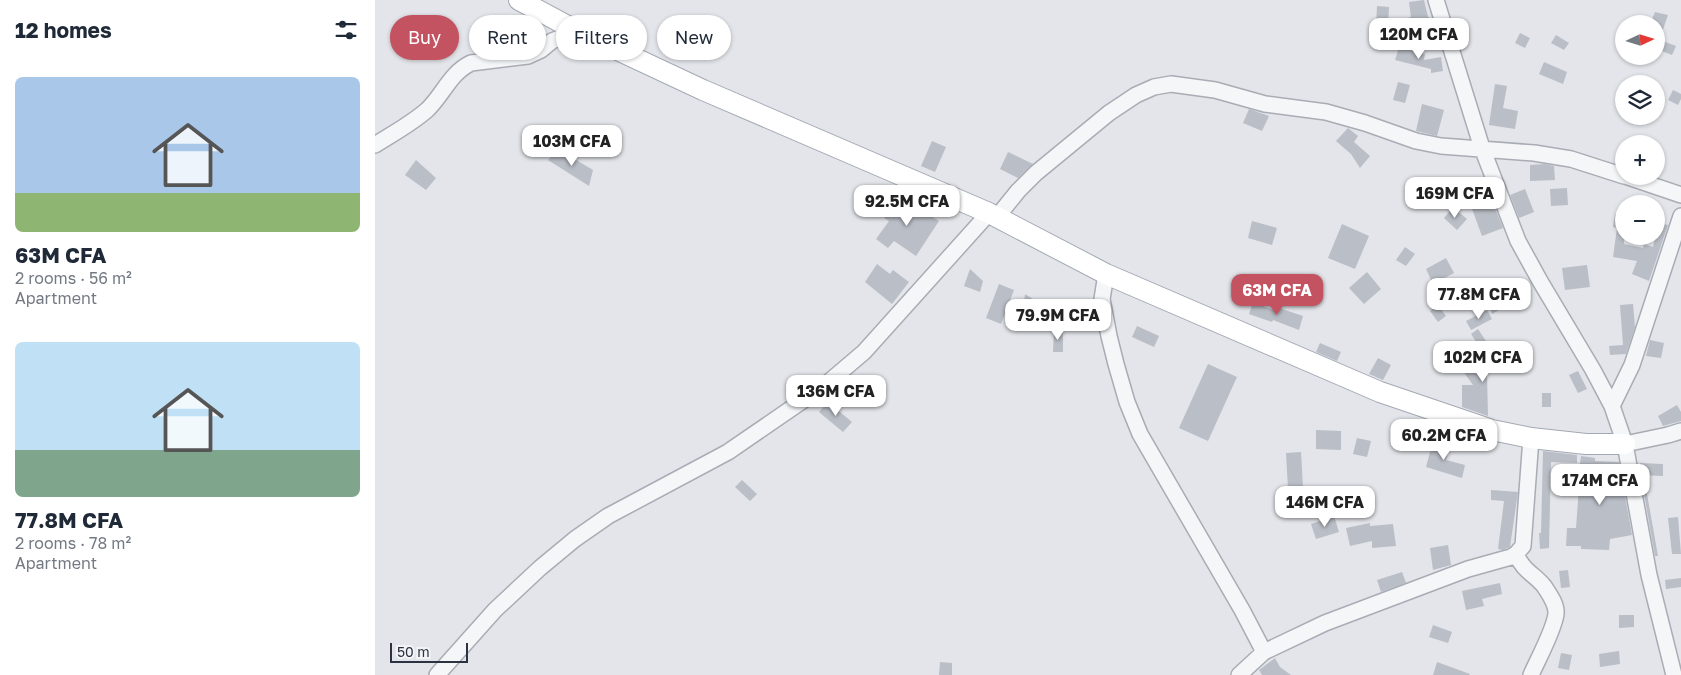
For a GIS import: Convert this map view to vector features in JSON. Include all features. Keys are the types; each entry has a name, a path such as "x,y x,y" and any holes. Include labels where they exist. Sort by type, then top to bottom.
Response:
{"main road":[{"path":"519,0 556,20"},
{"path":"639,60 703,90 993,215 1106,274 1380,392 1492,430 1531,438 1586,444 1625,444"}],"street":[{"path":"1436,0 1482,148 1519,241 1540,282 1593,370 1611,406 1625,444 1649,575 1674,675"},
{"path":"375,145 426,111 457,72 471,63 528,56 556,39"},
{"path":"437,675 495,610 540,568 575,539 608,516 729,452 824,386 864,352 993,215 1036,173 1109,113 1136,95 1154,87 1171,84 1215,90 1265,104 1325,112 1365,123 1416,141 1441,146 1534,152 1571,159 1615,173"},
{"path":"1652,185 1681,194"},
{"path":"1611,406 1632,365 1681,216"},
{"path":"1106,274 1102,299 1109,336 1125,392 1140,434 1243,610 1263,652"},
{"path":"1625,444 1668,435 1681,430"},
{"path":"1239,675 1263,652 1325,623 1468,569 1501,561 1517,554 1523,546 1531,438"},
{"path":"1517,554 1521,565 1546,590 1554,604 1556,613 1554,622 1531,675"}],"building":[{"path":"1424,0 1429,17 1429,32 1403,32 1407,18 1411,17 1409,2"},
{"path":"1377,6 1389,7 1388,26 1376,26"},
{"path":"1655,12 1668,15 1665,24 1665,15 1654,15"},
{"path":"1520,33 1530,38 1525,48 1515,43"},
{"path":"1556,35 1569,43 1564,50 1551,43"},
{"path":"1665,42 1676,46 1672,55 1665,52"},
{"path":"1399,47 1425,54 1424,60 1441,57 1443,71 1431,73 1431,69 1395,60"},
{"path":"1544,62 1567,72 1563,84 1539,74"},
{"path":"1398,82 1410,85 1405,103 1393,100"},
{"path":"1495,84 1507,86 1503,108 1518,111 1515,129 1489,125"},
{"path":"1673,90 1681,94 1678,105 1668,100"},
{"path":"1422,104 1444,110 1437,136 1416,131"},
{"path":"1249,109 1269,116 1262,131 1243,123"},
{"path":"1348,128 1358,136 1354,142 1370,156 1360,168 1351,154 1336,141"},
{"path":"932,141 946,147 935,172 921,166"},
{"path":"558,149 593,170 589,186 548,160"},
{"path":"1008,152 1033,164 1018,178 1000,169"},
{"path":"416,160 436,178 426,190 405,175"},
{"path":"1545,164 1554,166 1555,180 1530,181 1530,165"},
{"path":"1439,186 1450,191 1445,204 1433,193"},
{"path":"1567,188 1568,205 1551,206 1550,189"},
{"path":"1525,189 1534,212 1519,218 1510,195"},
{"path":"899,196 923,214 925,212 939,221 916,256 894,241 888,248 876,239 889,221 884,218"},
{"path":"1491,198 1503,228 1482,236 1471,206"},
{"path":"1453,207 1467,219 1457,230 1444,218"},
{"path":"1252,221 1277,228 1272,245 1248,238"},
{"path":"1342,224 1369,236 1355,269 1328,258"},
{"path":"1615,242 1615,245 1643,248 1644,245 1653,247 1654,245 1661,245 1649,281 1632,274 1637,261 1613,257"},
{"path":"1405,247 1415,254 1406,266 1396,260"},
{"path":"1446,258 1454,273 1433,284 1426,269"},
{"path":"877,264 890,274 893,270 909,282 892,304 865,282"},
{"path":"1587,265 1590,287 1565,290 1562,268"},
{"path":"970,269 983,281 980,292 964,286"},
{"path":"1367,272 1381,289 1364,304 1349,288"},
{"path":"1500,278 1513,302 1492,314 1485,287"},
{"path":"999,284 1014,290 1001,324 986,318"},
{"path":"1025,294 1042,305 1038,319 1023,309"},
{"path":"1253,302 1278,312 1279,308 1303,316 1299,330 1273,320 1272,322 1249,314"},
{"path":"1633,304 1635,327 1626,354 1610,355 1609,346 1623,345 1620,305"},
{"path":"1438,305 1446,316 1438,322 1430,311"},
{"path":"1487,310 1492,319 1471,330 1466,321"},
{"path":"1137,326 1159,336 1154,347 1132,337"},
{"path":"1478,329 1488,344 1481,349 1471,334"},
{"path":"1054,330 1063,330 1063,352 1053,352"},
{"path":"1650,340 1664,343 1661,358 1646,356"},
{"path":"1320,343 1341,352 1337,361 1316,352"},
{"path":"1517,353 1520,362 1487,374 1488,416 1462,407 1462,385 1473,385 1463,371 1505,354 1506,357"},
{"path":"1378,358 1391,365 1383,380 1369,374"},
{"path":"1208,364 1237,377 1208,441 1179,428"},
{"path":"1578,371 1587,389 1578,393 1569,375"},
{"path":"1542,393 1551,393 1551,407 1542,407"},
{"path":"828,402 852,422 843,432 819,412"},
{"path":"1677,405 1681,412 1681,421 1663,426 1658,416"},
{"path":"1316,430 1341,431 1341,450 1316,449"},
{"path":"1357,438 1371,441 1367,457 1353,454"},
{"path":"1433,441 1450,446 1446,460 1465,465 1462,478 1426,467"},
{"path":"1543,451 1577,455 1577,463 1551,462 1549,548 1540,549 1539,533 1541,533"},
{"path":"1301,452 1303,488 1288,489 1286,453"},
{"path":"1581,456 1595,458 1595,461 1619,462 1632,535 1610,539 1609,550 1581,549 1581,546 1566,546 1567,528 1576,528 1579,487 1577,487","holes":["1593,472 1615,473 1619,495 1591,492"]},
{"path":"1640,463 1663,464 1663,476 1640,475"},
{"path":"1641,477 1644,477 1658,556 1655,556"},
{"path":"742,480 757,494 750,501 735,487"},
{"path":"1491,490 1518,492 1510,547 1503,550 1498,549 1504,501 1491,500"},
{"path":"1334,516 1339,532 1316,539 1311,524"},
{"path":"1678,517 1681,554 1672,554 1668,518"},
{"path":"1370,523 1370,526 1393,524 1396,546 1372,548 1372,541 1350,546 1346,528"},
{"path":"1448,545 1451,565 1433,570 1430,548"},
{"path":"1568,570 1570,587 1561,588 1559,571"},
{"path":"1402,572 1406,583 1381,592 1377,580"},
{"path":"1681,578 1681,587 1666,589 1665,580"},
{"path":"1500,583 1502,594 1482,599 1484,606 1466,610 1462,591"},
{"path":"1619,615 1634,615 1634,627 1619,628"},
{"path":"1433,625 1452,632 1448,643 1429,637"},
{"path":"1619,651 1620,664 1600,667 1599,654"},
{"path":"1561,653 1572,655 1569,670 1558,668"},
{"path":"1275,658 1280,667 1291,675 1262,675 1259,670"},
{"path":"940,662 952,663 952,675 939,675"},
{"path":"1437,662 1470,674 1433,675"}]}
